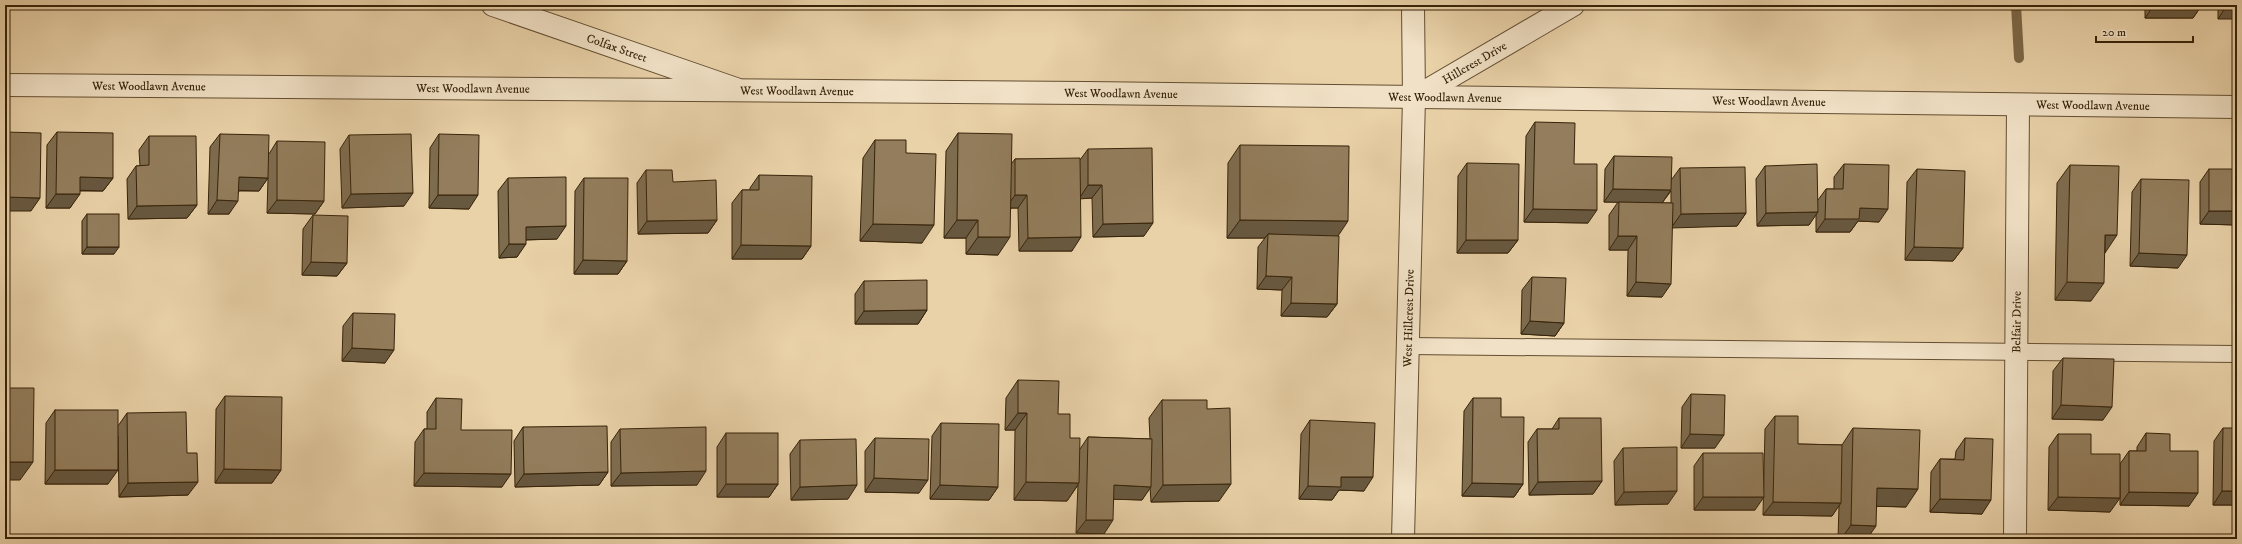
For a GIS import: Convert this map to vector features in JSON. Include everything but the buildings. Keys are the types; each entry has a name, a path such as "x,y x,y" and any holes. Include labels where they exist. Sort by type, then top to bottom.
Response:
{"street":[{"name":"Colfax Street","path":"492,5 741,91"},
{"path":"1413,5 1414,98"},
{"name":"Hillcrest Drive","path":"1414,98 1573,5"},
{"name":"West Woodlawn Avenue","path":"5,86 741,91 2237,107"},
{"name":"West Hillcrest Drive","path":"1403,539 1414,98"},
{"name":"Belfair Drive","path":"2015,539 2018,104"}],"lane":[{"path":"1408,346 2237,354"}],"waterway":[{"path":"2016,5 2019,58"}]}
